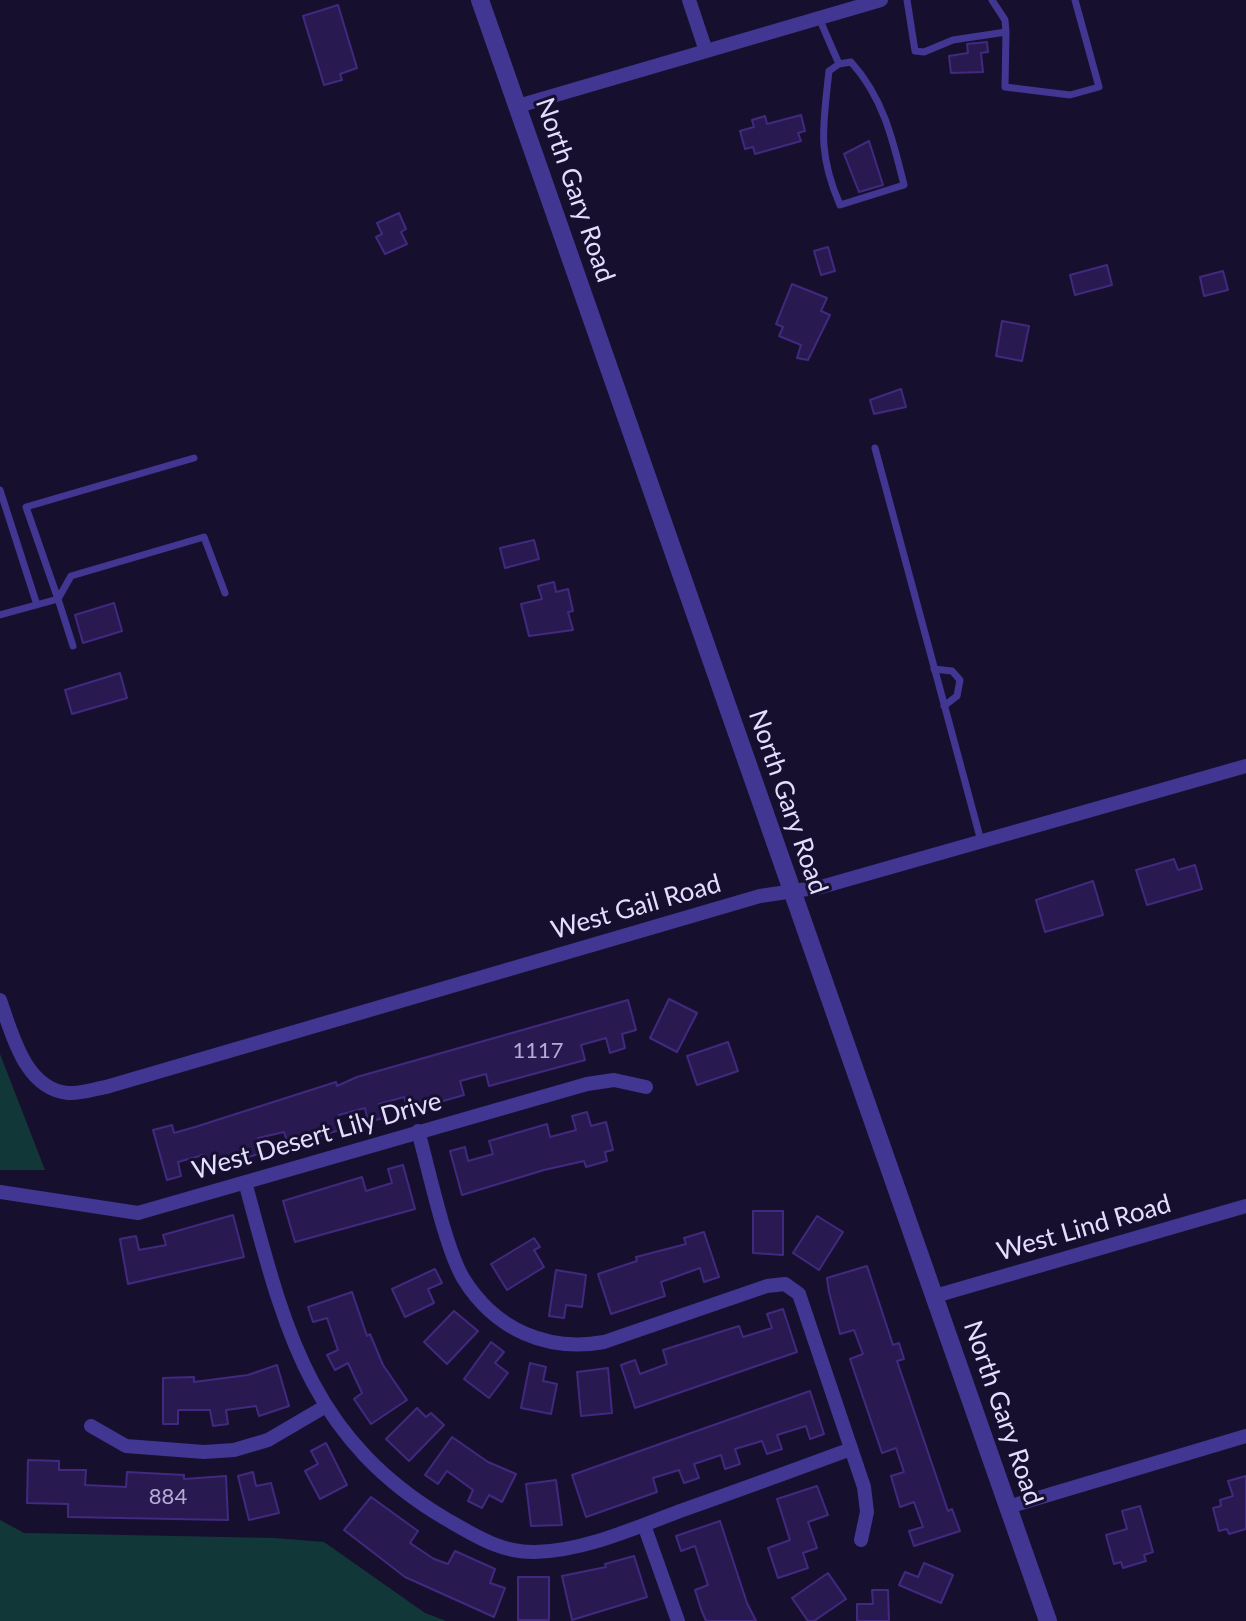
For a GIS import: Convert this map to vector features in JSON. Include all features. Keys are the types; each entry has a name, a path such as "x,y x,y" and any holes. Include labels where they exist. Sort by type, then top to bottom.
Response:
{"street":[{"name":"North Gary Road","path":"480,0 1048,1621"},
{"path":"689,0 706,51"},
{"path":"518,106 881,0"},
{"name":"West Gail Road","path":"0,1000 22,1058 41,1084 67,1093 106,1087 760,896 792,891 981,841 1246,766"},
{"name":"West Desert Lily Drive","path":"0,1192 118,1213 138,1213 587,1084 614,1080 646,1087"},
{"path":"418,1131 463,1278 498,1317 531,1339 578,1347 604,1342 767,1286 785,1284 799,1294 864,1487 867,1512 861,1540"},
{"path":"245,1182 284,1325 326,1406 359,1451 406,1494 480,1539 508,1550 563,1549 644,1525 851,1449"},
{"name":"West Lind Road","path":"935,1296 1246,1206"},
{"path":"91,1426 126,1446 204,1452 234,1450 268,1440 326,1406"},
{"path":"1008,1507 1246,1436"},
{"path":"644,1525 678,1621"}],"lane":[{"path":"907,0 915,51 924,52 953,40 1006,32"},
{"path":"992,0 1005,20 1005,87 1070,95 1099,87 1075,0"},
{"path":"819,18 839,64"},
{"path":"851,62 869,81 891,131 904,185 840,205 825,171 823,133 829,71 839,64 851,62"},
{"path":"875,448 981,841"},
{"path":"73,646 26,507 194,458"},
{"path":"0,490 37,605"},
{"path":"0,615 58,599 71,576 204,537 225,593"},
{"path":"934,669 952,671 960,680 957,696 944,706"}],"green space":[{"path":"0,1054 45,1170 0,1170"},
{"path":"0,1520 24,1533 274,1538 324,1542 425,1613 446,1621 0,1621"}],"building":[{"path":"338,5 357,68 340,74 342,80 324,85 303,16"},
{"path":"987,42 988,52 981,53 983,72 951,73 949,56 968,53 967,44"},
{"path":"801,115 805,131 798,133 801,141 755,154 753,147 745,149 740,131 754,127 752,120 765,116 767,124"},
{"path":"869,141 883,185 859,192 844,154"},
{"path":"399,213 406,229 401,232 407,244 385,254 376,237 382,234 377,223"},
{"path":"828,247 835,271 821,275 814,251"},
{"path":"1107,265 1112,285 1075,295 1070,275"},
{"path":"1223,271 1228,290 1204,296 1200,277"},
{"path":"792,284 827,298 821,311 830,315 808,360 797,358 801,345 779,336 783,327 776,324"},
{"path":"1002,321 1029,326 1022,361 996,356"},
{"path":"901,389 906,407 874,414 870,400"},
{"path":"534,540 539,559 505,568 500,548"},
{"path":"554,582 556,592 568,589 573,611 568,612 573,630 529,636 521,604 542,599 538,586"},
{"path":"114,603 122,631 83,643 75,615"},
{"path":"120,673 127,698 72,714 65,690"},
{"path":"1174,859 1178,870 1195,865 1202,889 1147,905 1136,870"},
{"path":"1093,881 1103,915 1045,932 1036,900"},
{"path":"669,999 697,1013 677,1052 650,1038"},
{"path":"628,1000 636,1030 622,1034 625,1048 610,1053 606,1038 581,1045 585,1060 489,1086 486,1074 460,1081 464,1095 408,1109 404,1097 379,1104 383,1118 368,1122 365,1108 339,1115 343,1129 303,1141 288,1144 284,1132 258,1138 262,1153 207,1167 203,1155 178,1162 181,1176 167,1180 153,1130 172,1125 174,1133 336,1082 337,1086 357,1077"},
{"path":"728,1042 738,1071 697,1085 687,1056"},
{"path":"587,1112 591,1126 606,1122 613,1150 605,1152 607,1161 586,1167 584,1161 544,1170 462,1195 450,1151 465,1147 468,1161 493,1154 489,1141 547,1124 550,1137 576,1130 572,1116"},
{"path":"403,1165 415,1209 295,1242 283,1201 362,1177 366,1191 392,1183 388,1169"},
{"path":"753,1211 783,1211 783,1255 753,1253"},
{"path":"233,1215 244,1257 128,1284 120,1239 136,1236 139,1250 166,1245 163,1235"},
{"path":"817,1216 843,1232 819,1270 793,1253"},
{"path":"704,1232 719,1277 704,1282 700,1268 661,1282 665,1296 611,1314 598,1274 637,1261 636,1257 686,1244 684,1238"},
{"path":"534,1238 540,1247 534,1250 544,1267 507,1290 491,1264"},
{"path":"867,1266 893,1345 899,1343 904,1359 897,1361 948,1511 952,1509 960,1531 914,1546 909,1531 923,1527 914,1502 900,1507 891,1476 904,1472 896,1448 882,1453 850,1359 863,1354 854,1330 840,1334 829,1292 827,1278"},
{"path":"435,1269 442,1283 428,1289 434,1303 405,1317 392,1289"},
{"path":"556,1270 586,1275 582,1307 566,1305 564,1318 549,1316"},
{"path":"352,1292 367,1336 370,1334 383,1365 407,1400 371,1424 354,1399 362,1393 348,1363 335,1370 327,1355 338,1350 327,1318 313,1322 308,1307"},
{"path":"783,1309 797,1352 635,1408 621,1365 635,1360 640,1374 667,1364 663,1350 739,1326 743,1337 772,1328 767,1314"},
{"path":"454,1311 478,1331 447,1364 424,1342"},
{"path":"491,1342 504,1352 495,1363 508,1373 489,1398 464,1379"},
{"path":"530,1363 546,1367 543,1381 557,1384 551,1414 521,1408"},
{"path":"277,1365 289,1406 259,1416 256,1406 226,1410 228,1424 213,1426 210,1410 178,1410 178,1424 163,1424 163,1378 194,1377 194,1382 248,1375"},
{"path":"608,1368 612,1413 581,1416 577,1372"},
{"path":"810,1391 824,1434 810,1439 806,1426 777,1435 782,1449 767,1454 762,1441 735,1449 740,1464 725,1469 721,1455 694,1464 699,1478 684,1483 679,1470 653,1478 657,1492 586,1517 572,1475"},
{"path":"417,1408 426,1417 431,1413 444,1425 409,1461 386,1439"},
{"path":"452,1437 488,1462 516,1474 502,1502 489,1495 482,1508 468,1501 473,1490 447,1471 438,1484 425,1475"},
{"path":"326,1443 347,1485 320,1499 305,1471 318,1464 311,1451"},
{"path":"28,1460 59,1461 59,1470 86,1470 85,1485 126,1487 127,1472 184,1475 184,1479 226,1476 228,1520 68,1517 68,1504 27,1503"},
{"path":"253,1472 256,1486 271,1483 279,1513 249,1520 238,1476"},
{"path":"1246,1476 1246,1529 1229,1534 1227,1529 1219,1531 1213,1508 1221,1506 1220,1500 1233,1496 1228,1481"},
{"path":"556,1480 562,1525 531,1526 526,1484"},
{"path":"817,1486 828,1515 808,1522 817,1548 803,1553 808,1568 778,1578 768,1548 790,1540 777,1499"},
{"path":"371,1497 418,1531 410,1543 434,1559 448,1564 455,1551 495,1569 490,1583 505,1588 494,1617 405,1577 344,1530"},
{"path":"1140,1506 1153,1552 1144,1555 1146,1561 1123,1568 1121,1562 1114,1564 1106,1535 1127,1529 1122,1511"},
{"path":"720,1521 756,1621 706,1621 701,1609 695,1590 708,1585 695,1546 681,1551 676,1536"},
{"path":"634,1556 647,1597 572,1620 562,1576 606,1567 605,1564"},
{"path":"924,1563 953,1575 941,1603 899,1585 905,1572 918,1577"},
{"path":"828,1573 846,1599 814,1621 808,1621 792,1598"},
{"path":"518,1577 549,1577 549,1620 518,1620"},
{"path":"872,1590 888,1590 889,1621 857,1621 857,1604 873,1604"}]}
